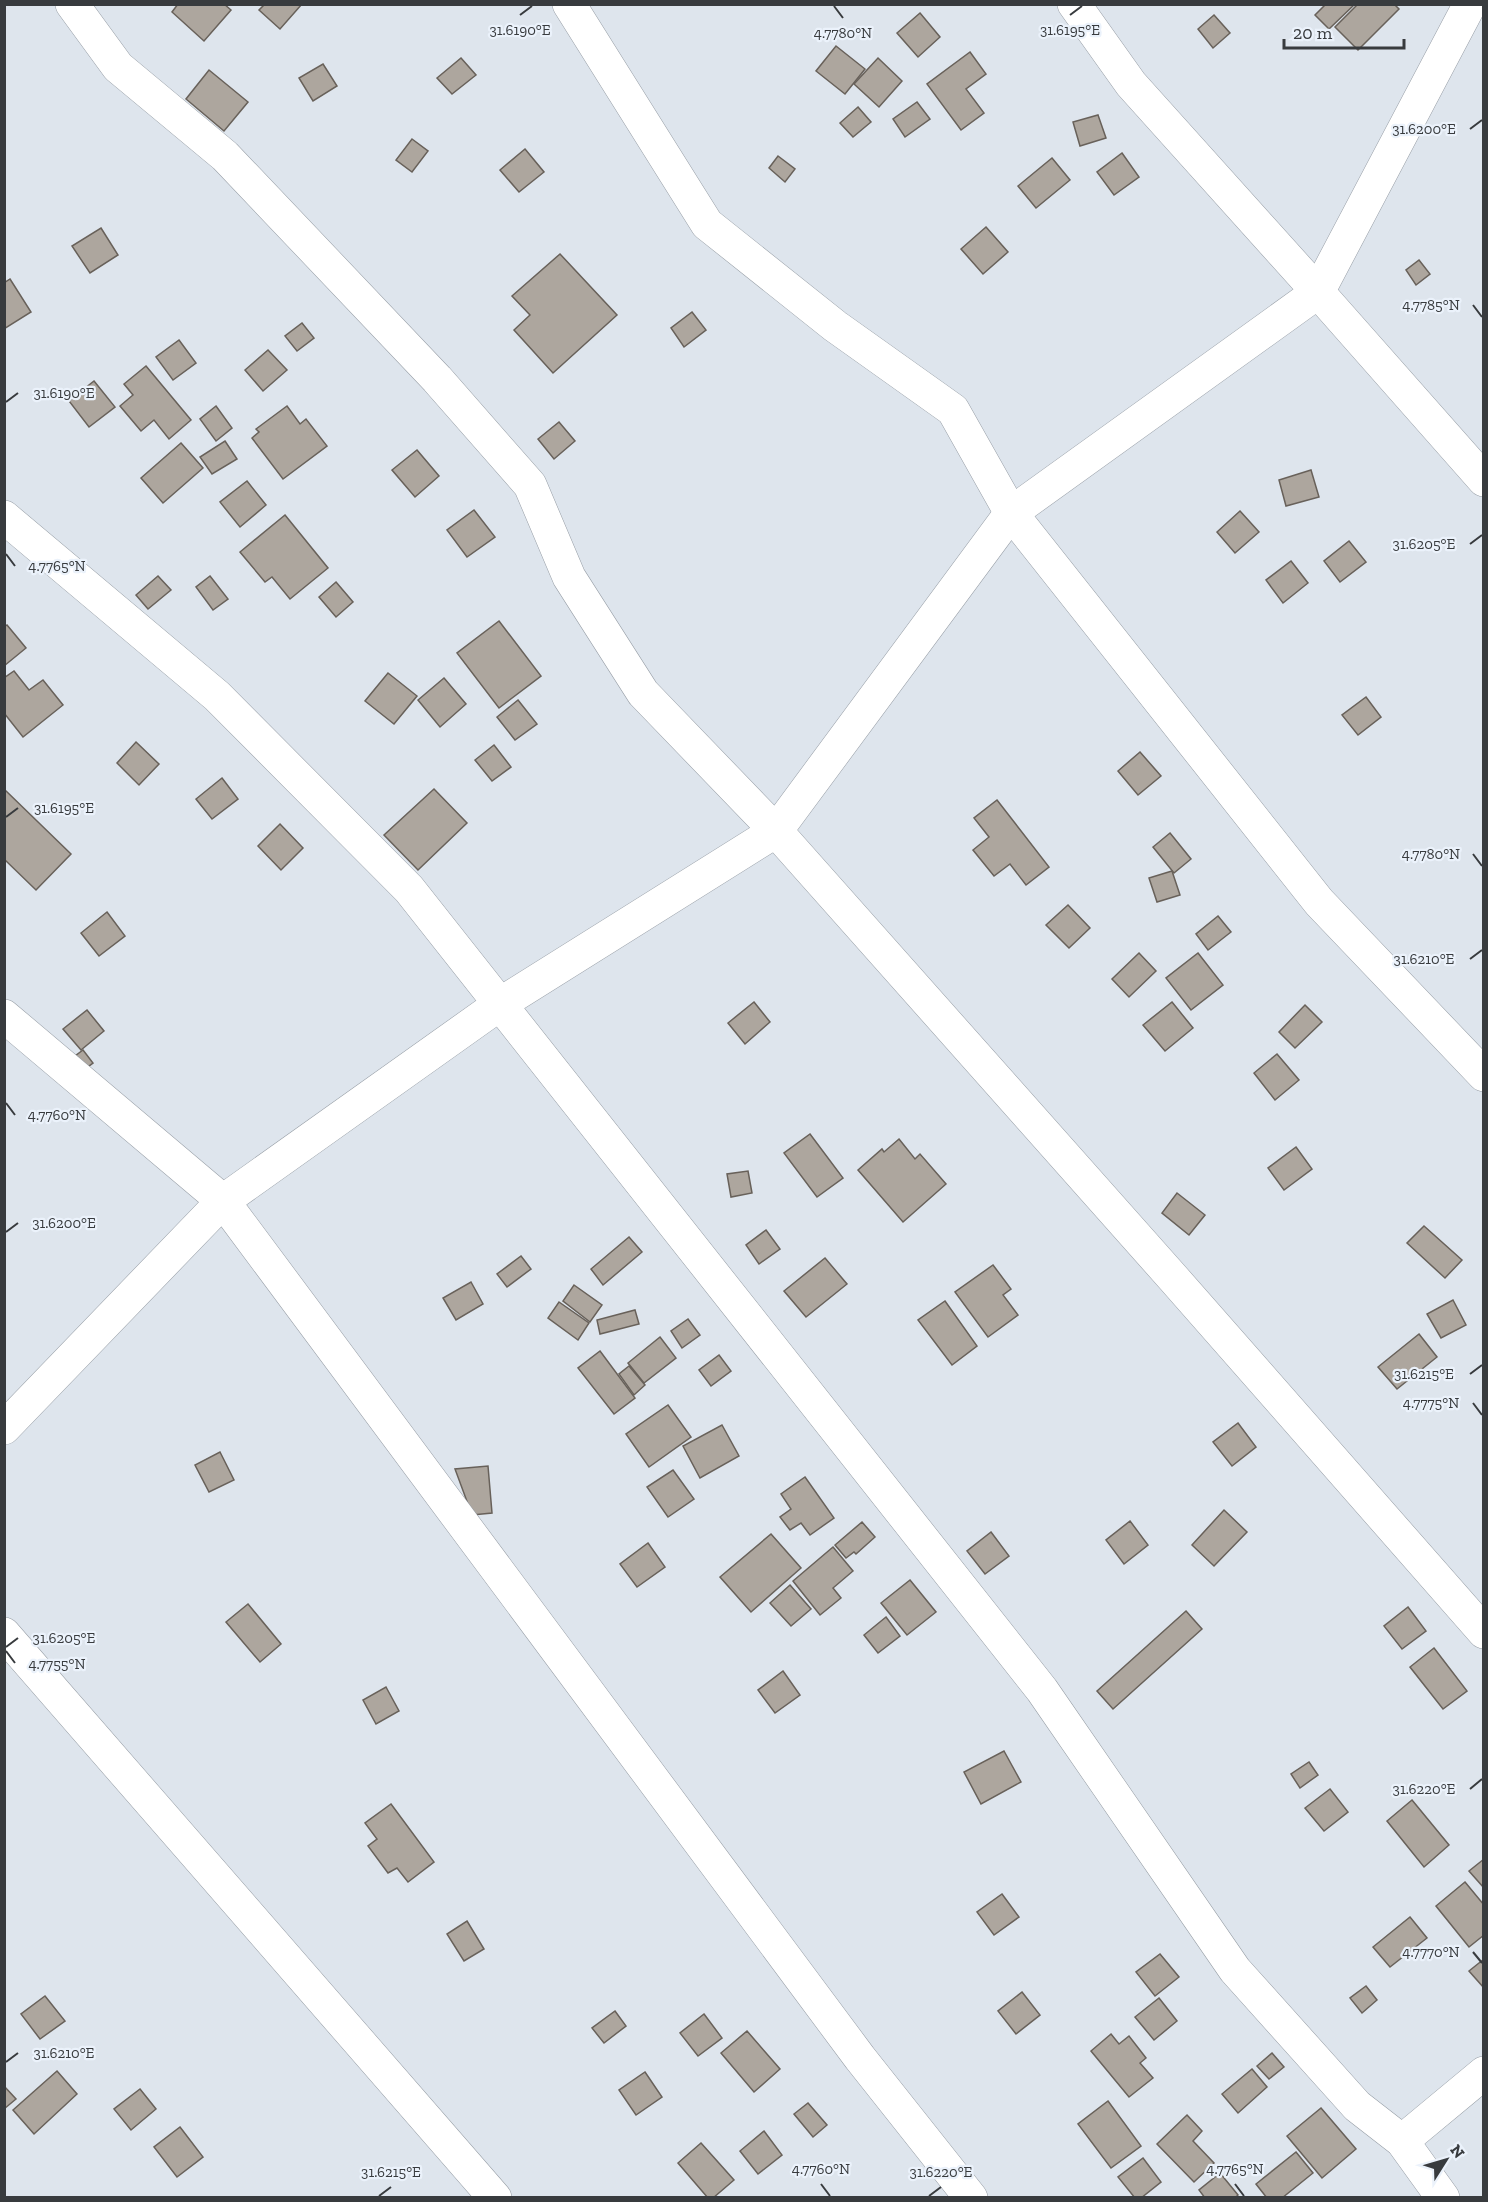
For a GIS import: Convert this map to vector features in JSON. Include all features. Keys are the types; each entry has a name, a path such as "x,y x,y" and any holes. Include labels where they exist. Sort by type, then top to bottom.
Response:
{"street":[{"path":"72,4 118,67 225,156 437,379 530,485 569,577 643,693 776,831 1484,1632"},
{"path":"569,4 707,224 835,326 953,410 1011,513 1319,902 1484,1075"},
{"path":"1074,4 1131,84 1484,480"},
{"path":"4,1428 223,1201 500,1004 776,831 1011,513 1318,292 1470,4"},
{"path":"4,517 217,696 409,889 1042,1690 1235,1970 1357,2106 1402,2141 1443,2198"},
{"path":"4,1016 223,1201 860,2058 971,2198"},
{"path":"4,1634 495,2198"},
{"path":"1402,2141 1484,2073"}],"building":[{"path":"178,4 224,4 231,10 204,41 172,12"},
{"path":"265,4 302,4 280,29 259,10"},
{"path":"1326,4 1355,4 1329,29 1315,15"},
{"path":"1358,4 1394,4 1399,9 1358,50 1335,27"},
{"path":"920,13 940,37 918,57 897,33"},
{"path":"1214,15 1230,33 1213,48 1198,29"},
{"path":"836,46 865,69 845,94 816,71"},
{"path":"970,52 986,74 966,89 984,113 961,130 927,84"},
{"path":"461,58 476,75 452,94 437,78"},
{"path":"878,58 902,81 879,107 854,84"},
{"path":"323,64 337,86 313,101 299,78"},
{"path":"209,70 248,102 224,131 186,99"},
{"path":"917,102 930,119 905,137 893,119"},
{"path":"858,107 871,122 853,137 840,123"},
{"path":"1098,115 1106,138 1080,146 1073,122"},
{"path":"412,139 428,151 412,172 396,160"},
{"path":"525,149 544,172 519,192 500,170"},
{"path":"1122,153 1139,177 1114,195 1097,172"},
{"path":"778,156 795,169 785,182 769,168"},
{"path":"1052,158 1070,180 1036,208 1018,186"},
{"path":"986,227 1008,252 983,274 961,249"},
{"path":"101,228 118,255 90,273 72,246"},
{"path":"560,254 617,315 553,373 514,330 530,315 512,296"},
{"path":"1419,260 1430,274 1416,285 1406,270"},
{"path":"10,279 31,312 4,329 4,283"},
{"path":"692,312 706,330 684,347 671,328"},
{"path":"302,323 314,338 297,351 285,336"},
{"path":"179,340 196,363 173,380 156,357"},
{"path":"268,350 287,370 263,391 245,370"},
{"path":"146,366 191,420 169,439 154,420 141,431 120,406 133,395 124,384"},
{"path":"94,381 115,407 89,427 69,401"},
{"path":"216,406 232,428 216,441 200,419"},
{"path":"287,406 300,424 306,419 327,446 283,479 252,438 259,432 256,429"},
{"path":"559,422 575,441 554,459 538,439"},
{"path":"225,441 237,459 212,474 200,457"},
{"path":"181,443 203,468 163,503 141,478"},
{"path":"417,450 439,476 415,497 392,470"},
{"path":"1311,470 1319,497 1286,506 1279,480"},
{"path":"247,481 266,505 240,527 220,502"},
{"path":"474,510 495,537 467,557 447,530"},
{"path":"1240,511 1259,532 1235,553 1217,532"},
{"path":"285,515 328,568 290,599 272,577 265,582 240,552"},
{"path":"1349,541 1366,562 1340,582 1324,561"},
{"path":"1291,561 1308,583 1283,603 1266,580"},
{"path":"158,576 171,590 148,609 136,595"},
{"path":"210,576 228,599 213,610 196,587"},
{"path":"336,582 353,602 336,617 319,597"},
{"path":"499,621 541,676 499,708 457,653"},
{"path":"7,625 26,648 4,666 4,627"},
{"path":"14,671 29,690 43,680 63,705 23,737 4,713 4,678"},
{"path":"388,673 417,696 394,724 365,701"},
{"path":"444,678 466,704 440,727 418,700"},
{"path":"1366,697 1381,717 1358,735 1342,715"},
{"path":"518,700 537,724 515,740 497,717"},
{"path":"136,742 159,764 139,785 117,763"},
{"path":"494,745 511,767 492,781 475,760"},
{"path":"1140,752 1161,776 1138,795 1118,771"},
{"path":"222,778 238,799 212,819 196,799"},
{"path":"4,789 71,854 36,890 4,859"},
{"path":"434,789 467,823 418,870 384,835"},
{"path":"997,800 1049,867 1026,885 1010,864 994,876 973,850 989,837 974,818"},
{"path":"280,824 303,848 281,870 258,846"},
{"path":"1170,833 1191,859 1174,873 1153,847"},
{"path":"1172,871 1180,895 1157,902 1149,878"},
{"path":"1068,905 1090,928 1069,948 1046,925"},
{"path":"107,912 125,936 99,956 81,933"},
{"path":"1218,916 1231,932 1208,950 1196,934"},
{"path":"1139,953 1156,971 1129,997 1112,979"},
{"path":"1198,953 1223,985 1191,1010 1166,978"},
{"path":"754,1002 770,1022 745,1044 728,1023"},
{"path":"1172,1002 1193,1028 1165,1051 1143,1025"},
{"path":"1305,1005 1322,1022 1295,1048 1279,1032"},
{"path":"87,1010 104,1031 81,1050 63,1029"},
{"path":"83,1050 93,1063 77,1075 67,1062"},
{"path":"1277,1054 1299,1080 1275,1100 1254,1073"},
{"path":"810,1134 843,1178 817,1197 784,1153"},
{"path":"899,1139 915,1159 920,1154 946,1184 903,1222 858,1170 882,1149 884,1152"},
{"path":"1296,1147 1312,1169 1284,1190 1268,1168"},
{"path":"748,1171 752,1193 731,1197 727,1174"},
{"path":"1177,1193 1205,1215 1189,1235 1162,1213"},
{"path":"1424,1226 1462,1260 1445,1278 1407,1243"},
{"path":"766,1230 780,1249 759,1264 746,1245"},
{"path":"629,1237 642,1252 603,1285 591,1269"},
{"path":"521,1256 531,1269 507,1287 497,1274"},
{"path":"825,1258 847,1284 806,1317 784,1291"},
{"path":"993,1265 1011,1289 1003,1295 1018,1315 988,1337 955,1292"},
{"path":"471,1282 483,1304 456,1320 443,1298"},
{"path":"574,1285 602,1305 590,1322 563,1301"},
{"path":"1453,1300 1466,1325 1441,1338 1427,1314"},
{"path":"945,1301 977,1346 952,1365 918,1320"},
{"path":"559,1302 589,1323 578,1340 548,1318"},
{"path":"635,1310 639,1324 600,1334 597,1320"},
{"path":"688,1319 700,1335 682,1348 671,1331"},
{"path":"1419,1334 1437,1357 1397,1389 1378,1367"},
{"path":"660,1337 676,1358 644,1383 628,1363"},
{"path":"600,1351 635,1398 614,1414 578,1368"},
{"path":"719,1355 731,1371 711,1386 699,1370"},
{"path":"629,1366 645,1385 634,1395 619,1374"},
{"path":"668,1405 691,1437 649,1467 626,1434"},
{"path":"1238,1423 1256,1447 1232,1466 1213,1442"},
{"path":"722,1425 739,1456 700,1478 683,1446"},
{"path":"220,1452 234,1480 209,1492 195,1465"},
{"path":"488,1466 492,1513 472,1515 455,1469"},
{"path":"673,1470 694,1499 668,1517 647,1487"},
{"path":"805,1477 834,1518 810,1535 801,1523 790,1530 780,1517 791,1509 781,1494"},
{"path":"1224,1510 1247,1532 1214,1566 1192,1545"},
{"path":"1130,1521 1148,1545 1124,1564 1106,1540"},
{"path":"862,1522 875,1537 856,1554 854,1552 846,1558 835,1545"},
{"path":"991,1532 1009,1556 985,1574 967,1551"},
{"path":"771,1534 801,1568 751,1612 720,1577"},
{"path":"648,1543 665,1567 637,1587 620,1564"},
{"path":"833,1547 853,1571 833,1588 841,1598 820,1615 793,1581"},
{"path":"910,1580 936,1612 907,1635 881,1603"},
{"path":"790,1585 811,1609 791,1626 770,1603"},
{"path":"248,1604 281,1644 260,1662 226,1622"},
{"path":"1408,1607 1426,1631 1402,1649 1384,1626"},
{"path":"1186,1611 1202,1629 1113,1709 1097,1691"},
{"path":"886,1617 900,1636 878,1653 864,1635"},
{"path":"1434,1648 1467,1691 1443,1709 1410,1667"},
{"path":"783,1671 800,1695 775,1713 758,1690"},
{"path":"386,1687 399,1711 376,1724 363,1700"},
{"path":"1004,1751 1021,1782 981,1804 964,1772"},
{"path":"1309,1762 1318,1775 1300,1788 1291,1774"},
{"path":"1330,1789 1348,1812 1324,1831 1305,1808"},
{"path":"1412,1800 1449,1845 1424,1867 1387,1821"},
{"path":"391,1804 434,1862 408,1882 397,1868 388,1873 368,1846 377,1839 365,1823"},
{"path":"1484,1859 1484,1888 1469,1871"},
{"path":"1465,1882 1484,1905 1484,1935 1469,1947 1436,1906"},
{"path":"1002,1894 1019,1917 994,1935 977,1912"},
{"path":"1410,1917 1427,1938 1390,1967 1373,1947"},
{"path":"467,1921 484,1949 464,1961 447,1934"},
{"path":"1160,1954 1179,1977 1155,1996 1136,1972"},
{"path":"1484,1959 1484,1988 1469,1971"},
{"path":"1366,1986 1377,2000 1362,2013 1350,1998"},
{"path":"1022,1992 1040,2015 1016,2034 998,2011"},
{"path":"45,1996 65,2021 40,2039 21,2014"},
{"path":"1159,1998 1177,2021 1154,2040 1135,2017"},
{"path":"615,2011 626,2026 604,2043 592,2028"},
{"path":"704,2014 722,2038 698,2056 680,2033"},
{"path":"747,2031 780,2069 754,2092 721,2053"},
{"path":"1111,2034 1119,2044 1129,2036 1146,2058 1140,2063 1153,2078 1129,2097 1091,2051"},
{"path":"1272,2053 1284,2067 1269,2079 1257,2066"},
{"path":"1252,2069 1267,2087 1238,2113 1222,2094"},
{"path":"57,2071 77,2094 34,2134 13,2110"},
{"path":"645,2072 662,2097 636,2115 619,2090"},
{"path":"4,2086 16,2099 4,2109"},
{"path":"140,2089 156,2109 131,2130 114,2109"},
{"path":"1108,2101 1141,2146 1111,2168 1078,2124"},
{"path":"808,2103 827,2125 813,2137 794,2114"},
{"path":"1321,2108 1356,2149 1322,2178 1287,2136"},
{"path":"1187,2115 1202,2131 1193,2141 1214,2163 1194,2182 1157,2144"},
{"path":"180,2127 203,2157 177,2177 154,2147"},
{"path":"764,2131 782,2155 758,2174 740,2151"},
{"path":"701,2143 734,2180 713,2198 708,2198 678,2163"},
{"path":"1296,2152 1313,2173 1282,2198 1267,2198 1256,2184"},
{"path":"1143,2158 1161,2182 1141,2198 1135,2198 1118,2177"},
{"path":"1220,2173 1238,2195 1235,2198 1205,2198 1199,2190"}]}
